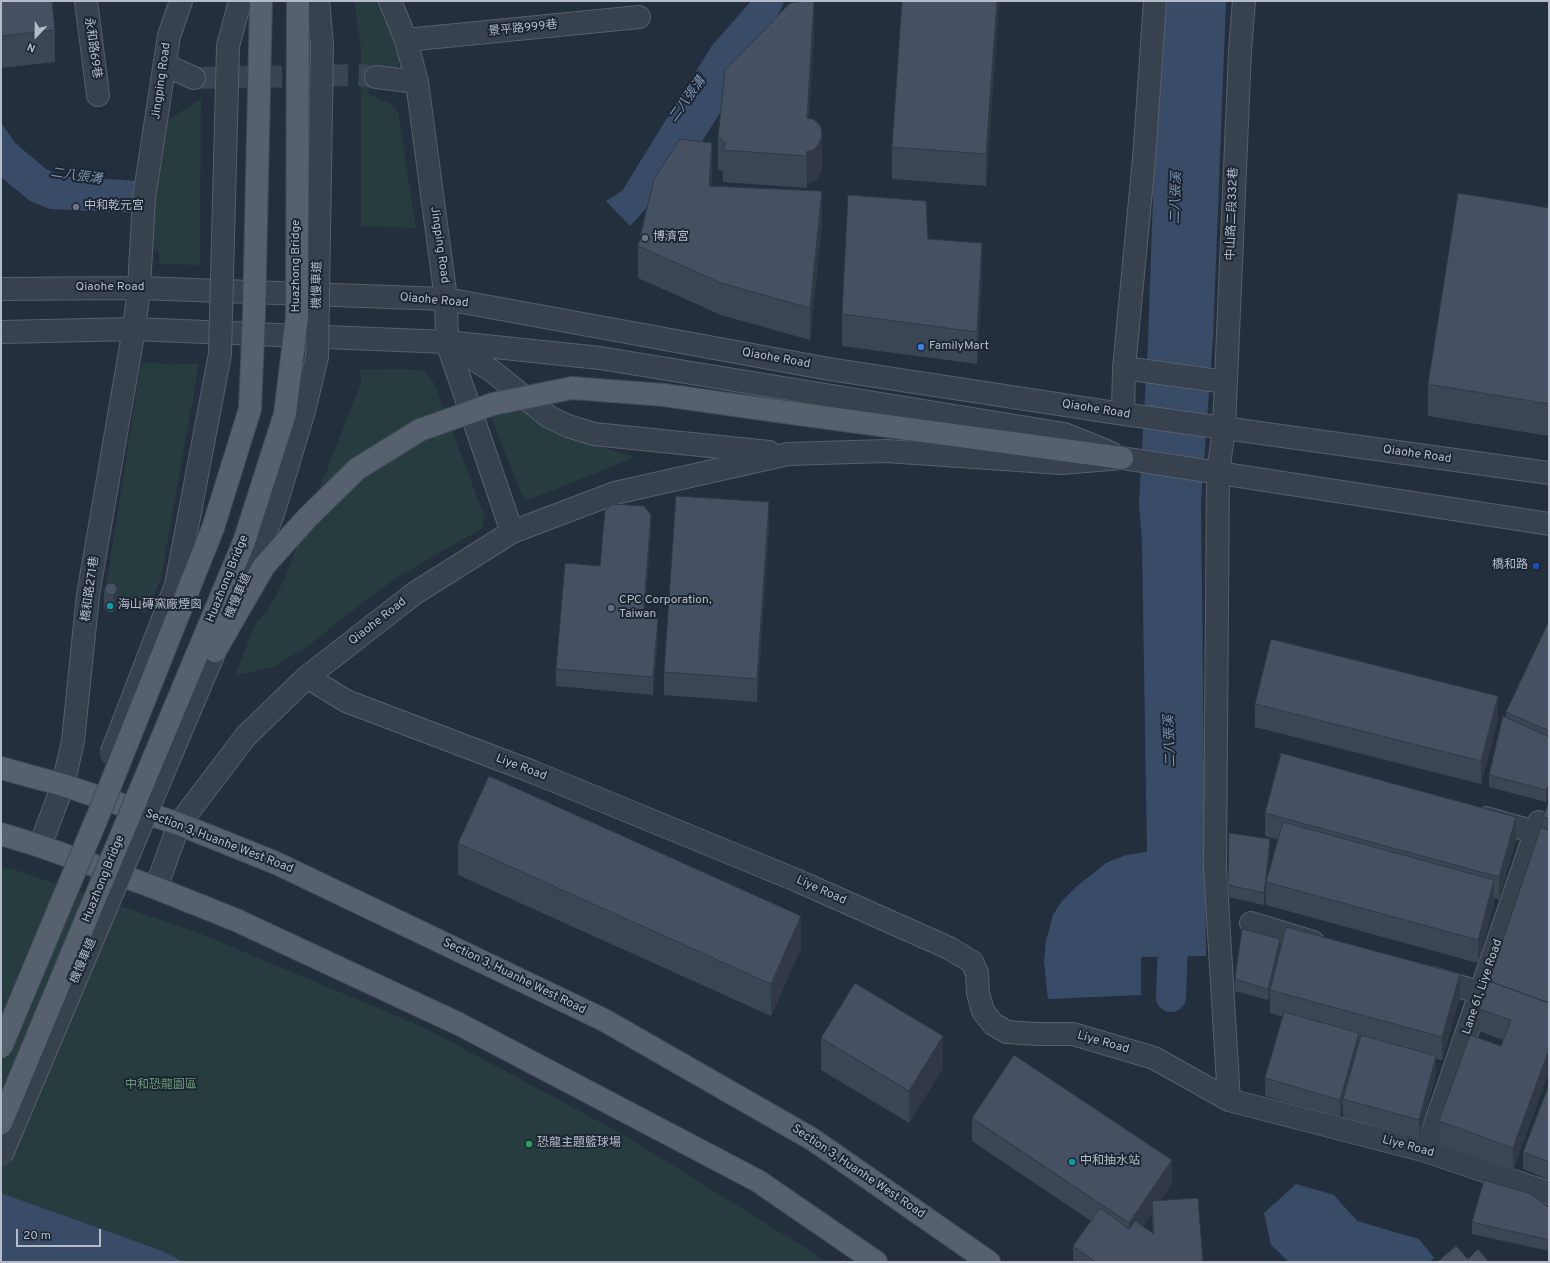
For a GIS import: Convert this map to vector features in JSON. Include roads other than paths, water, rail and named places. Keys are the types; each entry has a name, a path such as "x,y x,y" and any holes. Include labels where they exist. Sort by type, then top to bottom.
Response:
{"main road":[{"path":"1,1048 99,813 213,528 250,409 254,313 261,1"},
{"name":"Huazhong Bridge","path":"1,1123 244,542 285,414 297,317 298,1"},
{"path":"158,748 264,566 306,518 357,469 420,430 493,404 572,388 664,395 1122,458"},
{"name":"Section 3, Huanhe West Road","path":"1,768 63,785 179,824 276,863 604,1020 812,1138 988,1262"},
{"path":"1,834 40,846 156,888 236,920 459,1024 758,1181 876,1262"}],"street":[{"name":"永和路69巷","path":"86,1 98,94"},
{"name":"Jingping Road","path":"134,329 139,288 144,198 169,36 181,1"},
{"path":"1,1028 64,879 176,585 220,354 228,46 240,1"},
{"name":"機慢車道","path":"1,1156 273,514 304,412 317,357 322,44 318,1"},
{"name":"Jingping Road","path":"390,1 406,40 417,82 446,300 447,342 512,532"},
{"path":"1123,414 1124,368 1144,159 1155,1"},
{"name":"中山路二段332巷","path":"1229,1100 1215,867 1218,474 1224,428 1240,51 1244,1"},
{"name":"景平路999巷","path":"406,40 640,17"},
{"path":"165,65 194,78"},
{"path":"376,77 417,82"},
{"name":"Qiaohe Road","path":"1,289 139,288 446,300 829,369 1123,414 1549,473"},
{"name":"Qiaohe Road","path":"1,332 134,329 447,342 600,358 1064,434 1122,458 1549,524"},
{"name":"橋和路271巷","path":"40,846 63,785 73,741 88,595 134,329"},
{"name":"Qiaohe Road","path":"447,342 492,371 549,417 568,426 594,434 788,454 886,452 1003,458 1062,463 1122,458"},
{"path":"1124,368 1226,382"},
{"name":"Qiaohe Road","path":"307,678 415,593 512,532 615,493 788,454"},
{"path":"156,888 179,824 246,736 307,678"},
{"name":"Liye Road","path":"307,678 346,701 533,772 796,880 949,948 972,962 977,974 978,993 983,1011 993,1024 1007,1032 1073,1034 1154,1058 1229,1100 1426,1151 1549,1193"},
{"name":"Lane 61, Liye Road","path":"1426,1151 1537,827 1466,812"},
{"path":"1251,923 1333,948"},
{"path":"1414,973 1481,993"}],"water":[{"name":"二八張溝","path":"751,1 785,1 759,51 696,151 630,226 606,201 622,191 711,47"},
{"path":"1164,1 1226,1 1213,338 1201,501 1206,956 1141,957 1141,995 1048,999 1044,961 1046,941 1053,915 1062,901 1076,887 1106,863 1126,855 1147,852 1142,542 1139,503 1148,344 1156,108"},
{"path":"1,123 15,143 46,169 60,176 138,181 136,213 50,209 30,201 1,177"},
{"path":"1296,1184 1334,1195 1357,1221 1419,1239 1434,1258 1429,1262 1289,1262 1271,1245 1264,1213"},
{"path":"1,1193 160,1250 184,1262 1,1262"}],"waterway":[{"name":"二八張溪","path":"1171,997 1174,916"}],"tunnel":[{"path":"194,78 359,75 376,77"}],"place":[{"name":"中和乾元宮","path":"76,207"},
{"name":"博濟宮","path":"645,238"},
{"name":"FamilyMart","path":"921,347"},
{"name":"橋和路","path":"1536,566"},
{"name":"海山磚窯廠煙囪","path":"110,606"},
{"name":"CPC Corporation, Taiwan","path":"611,608"},
{"name":"恐龍主題籃球場","path":"529,1144"},
{"name":"中和抽水站","path":"1072,1162"}],"park label":[{"name":"中和恐龍園區","path":"161,1086"}]}
